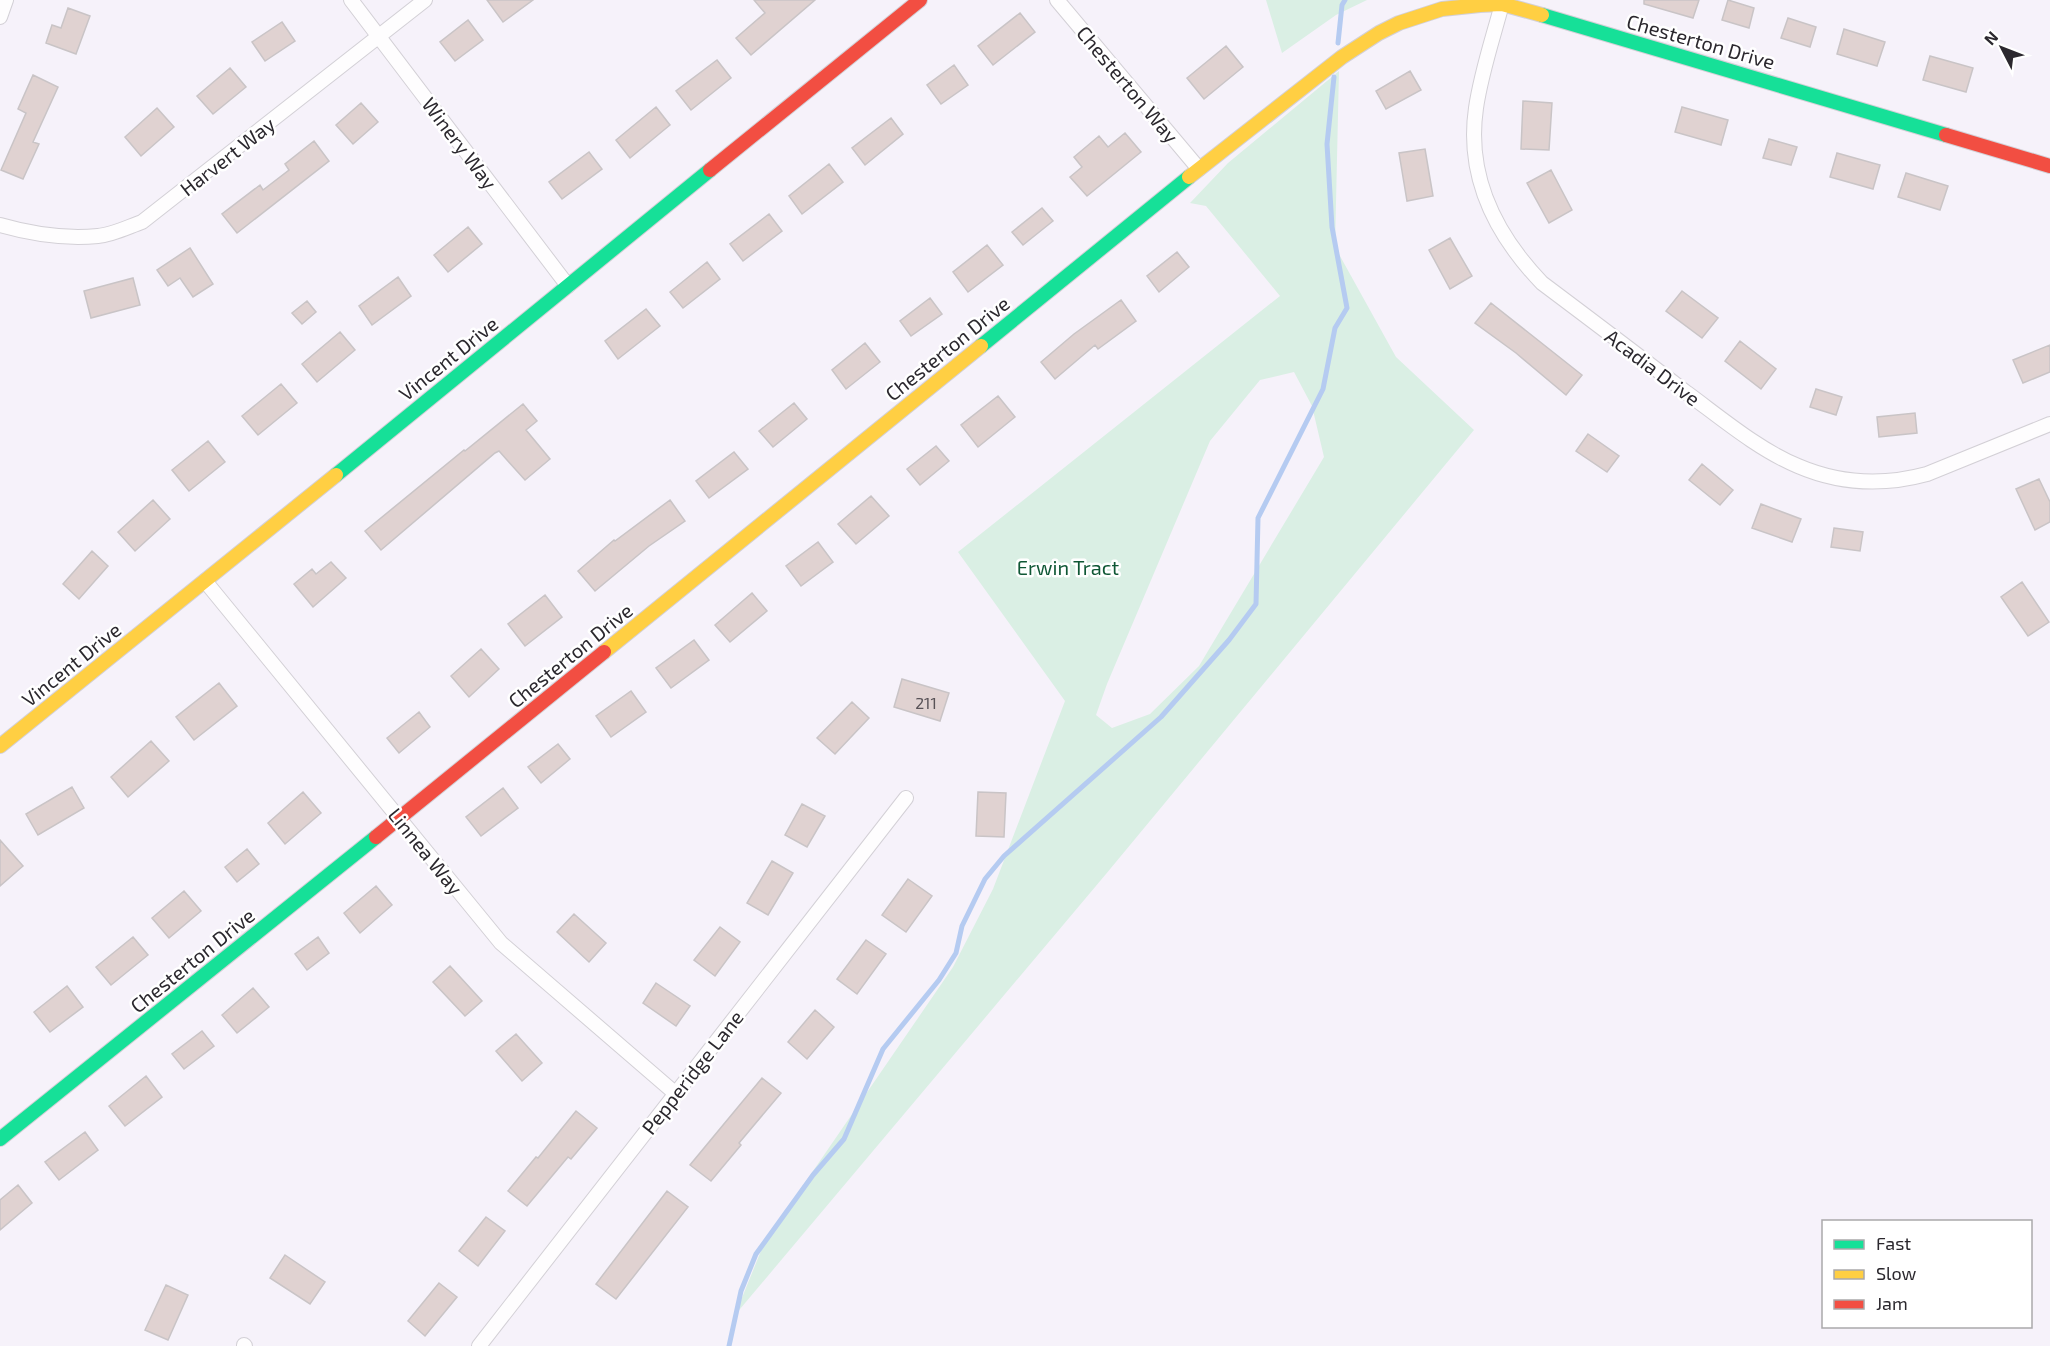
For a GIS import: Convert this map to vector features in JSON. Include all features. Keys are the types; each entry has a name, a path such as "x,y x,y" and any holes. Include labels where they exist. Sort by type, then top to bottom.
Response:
{"street":[{"path":"0,16 6,0"},
{"name":"Winery Way","path":"351,0 568,286"},
{"name":"Harvert Way","path":"0,225 54,236 99,236 142,222 425,0"},
{"name":"Vincent Drive","path":"0,746 920,0"},
{"name":"Chesterton Way","path":"1057,0 1199,169"},
{"name":"Chesterton Drive","path":"0,1139 400,818 1199,169 1333,62 1381,32 1441,9 1502,4 2050,166"},
{"name":"Acadia Drive","path":"1502,4 1476,108 1475,159 1481,186 1497,225 1523,263 1551,290 1752,439 1797,466 1820,474 1866,483 1907,479 1927,474 2050,424"},
{"name":"Linnea Way","path":"205,581 501,943 676,1094"},
{"name":"Pepperidge Lane","path":"479,1346 906,798"}],"green space":[{"path":"1266,0 1367,0 1336,15 1282,53"},
{"name":"Erwin Tract","path":"1339,71 1335,247 1396,357 1474,430 1106,874 735,1315 765,1241 953,967 993,889 1065,701 958,552 1280,296 1206,206 1190,203 1228,163","holes":["1294,372 1312,406 1324,457 1199,666 1150,714 1112,728 1096,715 1210,441 1260,380"]}],"building":[{"path":"487,0 533,0 503,22"},
{"path":"754,0 815,0 751,55 736,38 765,13"},
{"path":"1644,0 1699,0 1693,18 1644,4"},
{"path":"1728,0 1754,8 1749,28 1722,20"},
{"path":"68,8 90,16 76,54 46,43 52,25 61,28"},
{"path":"1020,13 1035,32 993,65 978,46"},
{"path":"1788,18 1816,27 1810,47 1781,38"},
{"path":"468,20 483,40 455,61 440,42"},
{"path":"282,22 295,41 265,61 252,42"},
{"path":"1844,29 1885,42 1877,66 1837,54"},
{"path":"1226,46 1243,67 1204,99 1187,78"},
{"path":"1930,56 1973,68 1966,92 1923,80"},
{"path":"717,60 731,78 691,110 676,91"},
{"path":"954,65 968,85 941,104 927,85"},
{"path":"230,68 246,87 213,114 197,96"},
{"path":"1410,71 1421,90 1386,109 1376,91"},
{"path":"33,75 58,87 33,142 39,144 23,179 1,170 26,113 18,109"},
{"path":"1523,101 1552,103 1549,150 1521,149"},
{"path":"361,103 378,122 353,144 336,125"},
{"path":"656,107 670,125 630,158 616,140"},
{"path":"1682,107 1728,120 1721,145 1675,132"},
{"path":"157,108 174,127 141,156 125,137"},
{"path":"891,118 903,134 865,165 852,148"},
{"path":"1125,133 1141,152 1087,196 1070,177 1082,167 1074,157 1099,136 1108,147"},
{"path":"1769,139 1797,147 1791,165 1763,158"},
{"path":"314,141 329,161 237,233 222,214 260,185 263,190 289,170 285,164"},
{"path":"1425,149 1433,196 1407,201 1399,153"},
{"path":"589,152 602,169 562,199 549,182"},
{"path":"1837,153 1880,165 1873,189 1830,177"},
{"path":"829,164 843,182 802,214 789,196"},
{"path":"1551,170 1572,210 1549,223 1527,183"},
{"path":"1906,173 1948,186 1940,210 1898,197"},
{"path":"1042,208 1053,221 1023,245 1012,232"},
{"path":"769,214 782,231 743,261 730,244"},
{"path":"468,227 482,244 448,272 434,255"},
{"path":"1450,238 1472,276 1450,289 1429,250"},
{"path":"987,245 1003,265 968,292 953,272"},
{"path":"190,248 213,284 193,297 180,278 168,286 157,270"},
{"path":"1177,252 1189,267 1159,292 1147,276"},
{"path":"707,262 720,279 683,308 670,292"},
{"path":"398,277 411,296 372,325 359,306"},
{"path":"133,278 140,305 91,318 84,291"},
{"path":"1682,291 1718,318 1702,338 1666,311"},
{"path":"930,298 942,314 911,336 900,321"},
{"path":"1121,300 1136,321 1098,349 1095,345 1055,379 1041,362 1074,334"},
{"path":"307,301 316,312 302,324 292,313"},
{"path":"1491,303 1582,375 1566,395 1516,353 1475,323"},
{"path":"646,309 660,326 618,359 605,341"},
{"path":"340,332 355,350 317,382 302,364"},
{"path":"1740,341 1776,369 1761,389 1725,361"},
{"path":"865,343 880,362 846,389 832,370"},
{"path":"2050,345 2050,372 2023,383 2013,360"},
{"path":"281,384 297,403 258,435 242,416"},
{"path":"1816,389 1842,397 1836,415 1810,407"},
{"path":"998,396 1015,417 978,447 961,425"},
{"path":"794,403 807,419 773,447 759,431"},
{"path":"523,404 537,421 526,430 550,459 525,480 499,451 495,453 381,550 365,531"},
{"path":"1915,413 1917,433 1879,437 1877,417"},
{"path":"1588,434 1619,456 1607,472 1576,451"},
{"path":"208,441 225,462 189,491 172,470"},
{"path":"936,446 949,461 920,485 907,469"},
{"path":"734,452 748,469 709,498 696,481"},
{"path":"1702,464 1733,490 1720,505 1689,480"},
{"path":"2039,479 2050,502 2050,522 2035,530 2016,489"},
{"path":"871,496 889,516 856,544 838,524"},
{"path":"153,500 170,519 135,551 118,532"},
{"path":"670,500 685,521 649,546 595,591 578,571 614,540"},
{"path":"1761,504 1801,519 1792,542 1752,528"},
{"path":"1834,528 1863,532 1860,551 1831,547"},
{"path":"818,542 833,562 801,586 786,566"},
{"path":"92,551 108,566 79,599 63,584"},
{"path":"331,562 346,578 313,607 294,584 312,569 316,574"},
{"path":"2022,582 2049,622 2028,636 2001,597"},
{"path":"752,593 767,611 730,642 715,625"},
{"path":"545,595 562,617 525,646 508,624"},
{"path":"694,640 709,660 671,688 656,668"},
{"path":"481,649 499,669 469,697 451,676"},
{"path":"902,679 949,693 940,721 894,707"},
{"path":"219,683 237,706 194,740 176,717"},
{"path":"631,691 646,712 611,737 596,716"},
{"path":"852,702 869,718 835,754 817,738"},
{"path":"419,712 430,727 399,753 387,738"},
{"path":"151,741 169,761 128,797 111,777"},
{"path":"558,744 570,759 541,783 528,767"},
{"path":"72,787 84,808 38,835 26,814"},
{"path":"503,788 518,808 481,836 466,817"},
{"path":"303,792 321,813 285,844 268,823"},
{"path":"978,792 1006,793 1004,837 976,836"},
{"path":"802,804 825,816 807,847 785,835"},
{"path":"0,840 23,866 0,886"},
{"path":"247,849 259,864 237,882 225,867"},
{"path":"772,861 793,873 768,915 747,903"},
{"path":"908,879 932,896 906,932 882,915"},
{"path":"376,886 392,905 360,933 344,913"},
{"path":"184,891 201,911 169,938 152,918"},
{"path":"574,914 606,943 589,962 557,932"},
{"path":"720,927 740,942 715,976 694,960"},
{"path":"133,937 148,955 111,985 96,967"},
{"path":"318,937 329,953 307,970 295,954"},
{"path":"866,940 886,954 857,994 837,979"},
{"path":"450,966 482,1001 465,1016 433,982"},
{"path":"656,983 690,1006 676,1026 643,1003"},
{"path":"67,986 83,1007 50,1032 34,1012"},
{"path":"253,988 269,1007 237,1033 222,1015"},
{"path":"815,1010 834,1027 807,1059 788,1042"},
{"path":"202,1031 214,1046 184,1069 172,1054"},
{"path":"516,1034 542,1063 522,1081 496,1051"},
{"path":"146,1076 162,1097 125,1126 109,1106"},
{"path":"762,1078 781,1093 711,1181 690,1165"},
{"path":"576,1111 597,1128 571,1159 568,1157 527,1206 508,1191"},
{"path":"85,1132 98,1150 59,1180 45,1162"},
{"path":"18,1185 32,1203 0,1230 0,1200"},
{"path":"667,1191 688,1207 616,1299 596,1284"},
{"path":"486,1217 505,1231 478,1266 459,1251"},
{"path":"285,1255 325,1282 310,1304 270,1278"},
{"path":"439,1283 457,1297 425,1336 408,1321"},
{"path":"166,1285 188,1295 168,1340 145,1330"}],"waterway":[{"path":"1338,43 1342,5 1345,0"},
{"path":"729,1346 741,1291 756,1254 813,1175 844,1139 883,1049 939,980 956,953 962,926 985,879 1004,856 1161,717 1229,640 1256,604 1258,518 1323,389 1335,328 1347,308 1332,227 1327,144 1334,77"}],"traffic: fast":[{"path":"1542,15 1946,135"},
{"path":"336,475 710,170"},
{"path":"981,346 1189,177"},
{"path":"0,1139 376,837"}],"traffic: slow":[{"path":"1189,177 1342,57 1399,23 1442,9 1480,5 1502,4 1542,15"},
{"path":"604,652 981,346"},
{"path":"0,746 336,475"}],"traffic: jam":[{"path":"710,170 920,0"},
{"path":"1946,135 2050,166"},
{"path":"376,837 604,652"}]}
